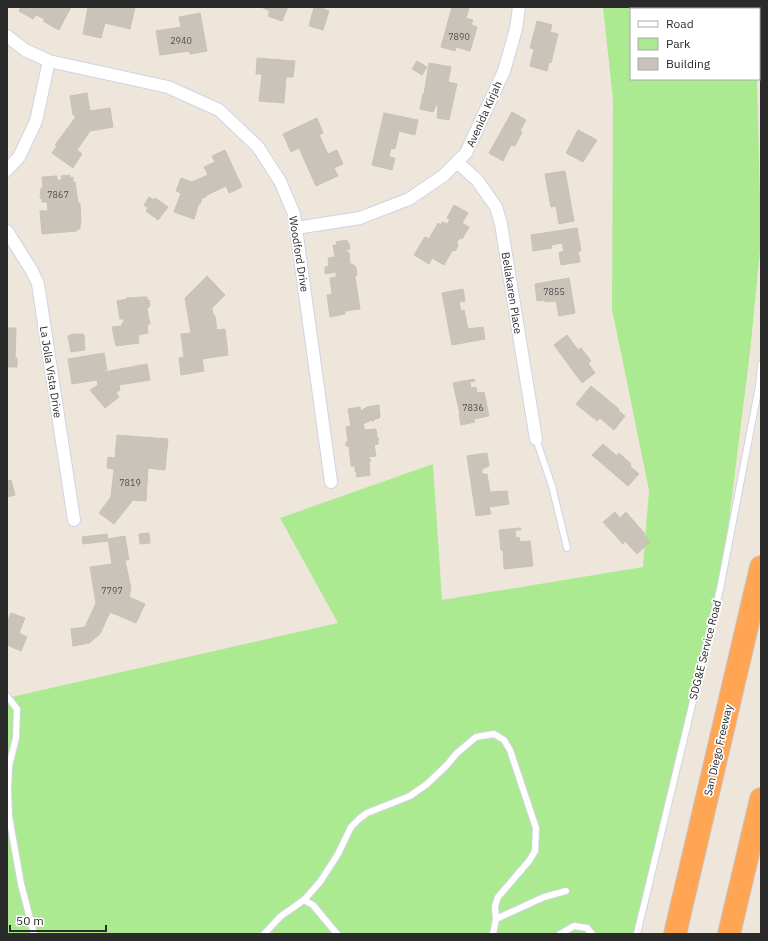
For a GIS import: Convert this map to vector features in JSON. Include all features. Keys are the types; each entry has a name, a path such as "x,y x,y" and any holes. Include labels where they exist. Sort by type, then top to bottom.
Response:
{"highway":[{"name":"San Diego Freeway","path":"675,934 761,567"},
{"path":"730,934 761,799"},
{"path":"730,934 761,833"}],"street":[{"name":"Avenida Kirjah","path":"296,228 360,218 409,199 443,176 466,153 504,71 516,29 519,7"},
{"name":"Woodford Drive","path":"7,36 25,50 49,61 168,87 219,110 258,147 280,181 294,214 331,482"},
{"path":"7,170 19,157 36,120 49,61"},
{"name":"Bellakaren Place","path":"457,162 477,180 496,207 501,224 536,439"},
{"name":"La Jolla Vista Drive","path":"7,231 32,271 38,284 74,520"}],"lane":[{"name":"SDG&E Service Road","path":"637,934 720,589 759,386 761,364"},
{"path":"536,439 552,486 567,548"},
{"path":"7,696 17,709 16,738 9,766 9,816 21,884 34,934"},
{"path":"264,934 281,916 304,900 320,882 338,854 351,827 359,819 366,813 410,796 427,784 457,753 476,737 494,734 504,740 510,750 536,828 535,851 530,861 498,897 495,906 496,919 493,934"},
{"path":"496,919 544,897 566,891"},
{"path":"304,900 313,905 337,934"},
{"path":"560,934 574,926 587,928 592,934"}],"green space":[{"path":"603,7 751,7 630,8 630,80 757,80 761,241 750,352 725,553 636,934 7,934 7,698 338,623 280,518 433,464 442,600 643,567 649,490 612,309 613,100"}],"building":[{"path":"21,7 71,7 59,30 43,21 45,19 36,15 33,19 19,11"},
{"path":"88,7 135,7 130,29 105,23 101,38 83,34"},
{"path":"261,7 288,7 282,21 268,16 270,11"},
{"path":"314,7 329,11 323,30 309,26"},
{"path":"452,7 469,8 466,18 473,20 471,25 477,27 470,51 456,47 455,51 441,47"},
{"path":"200,13 207,51 190,54 189,51 160,55 156,31 181,27 179,17"},
{"path":"537,21 552,25 550,32 558,34 551,63 549,62 547,71 530,66 534,49 530,48"},
{"path":"257,58 295,61 293,77 286,77 284,103 259,101 262,74 256,74"},
{"path":"417,61 427,67 422,75 412,69"},
{"path":"429,63 451,67 448,82 457,84 449,120 437,118 438,105 436,105 433,112 420,109"},
{"path":"87,93 90,111 110,108 113,127 90,131 77,150 82,154 73,168 52,153 57,146 55,145 75,118 75,115 73,115 70,96"},
{"path":"512,112 526,120 520,131 522,132 515,146 511,145 503,161 489,153"},
{"path":"384,113 418,120 415,135 399,131 395,149 391,148 389,157 395,158 392,170 372,165"},
{"path":"317,118 323,133 319,135 328,154 337,150 343,164 334,168 338,176 316,186 299,148 291,152 283,134"},
{"path":"578,130 597,140 583,162 566,153"},
{"path":"225,150 242,187 229,193 226,186 202,198 194,219 174,212 181,193 176,191 181,178 192,182 208,175 204,167 215,162 212,156"},
{"path":"565,171 574,221 559,224 556,206 551,207 545,174"},
{"path":"70,175 70,178 73,177 73,182 75,182 78,203 80,203 80,229 77,229 77,231 42,234 40,211 48,211 47,202 42,202 42,199 40,198 41,188 43,188 42,177 57,176 57,180 62,180 61,176"},
{"path":"149,197 154,200 155,198 168,207 158,220 146,211 148,208 144,205"},
{"path":"454,205 468,213 462,223 469,227 462,239 460,238 457,242 458,245 456,250 452,251 444,265 432,258 429,264 414,255 425,237 429,239 438,223 441,225 442,222 447,224 450,219 447,218"},
{"path":"577,228 581,251 578,251 580,262 561,265 559,253 564,251 562,243 551,245 552,248 533,251 531,235"},
{"path":"347,240 350,249 346,250 346,252 349,252 350,264 356,267 357,275 355,277 360,309 345,311 345,314 330,317 327,295 332,294 330,278 336,277 336,272 325,274 325,267 329,266 328,258 335,257 333,245 337,245 336,242"},
{"path":"207,276 225,295 212,308 217,330 225,329 228,355 202,359 204,371 181,375 179,358 184,357 181,334 191,333 185,298"},
{"path":"569,278 575,313 559,316 556,301 537,301 535,284"},
{"path":"463,289 465,301 459,302 461,311 464,310 468,329 483,327 485,339 452,345 442,293"},
{"path":"147,297 150,306 147,309 150,324 147,324 148,333 138,335 139,343 116,346 112,327 122,326 122,323 124,322 124,319 120,319 117,301 127,299 126,298"},
{"path":"7,328 16,328 15,358 17,358 17,367 8,367"},
{"path":"73,334 84,335 85,350 71,352 68,336"},
{"path":"567,335 578,350 581,348 591,361 588,363 595,373 582,383 554,345"},
{"path":"104,353 107,370 104,370 104,372 147,364 150,380 119,385 120,390 116,393 119,397 105,408 90,390 98,385 97,380 72,384 68,359"},
{"path":"474,379 475,381 470,382 471,388 476,387 477,393 484,392 489,416 474,419 475,422 461,425 453,383"},
{"path":"591,386 619,409 618,410 625,416 614,430 600,418 597,421 576,404"},
{"path":"379,405 379,418 373,420 373,422 371,420 363,424 364,430 376,429 377,437 379,439 378,444 374,445 376,456 368,457 371,460 369,463 370,475 357,477 355,466 351,466 349,446 346,446 346,442 348,441 346,427 351,426 348,409 360,407 361,411 367,407"},
{"path":"117,435 168,439 165,470 148,468 146,501 133,500 114,524 99,513 111,497 114,469 107,468 108,457 115,458"},
{"path":"603,444 617,456 619,453 639,474 628,486 592,455"},
{"path":"487,453 489,466 482,469 482,474 487,474 490,492 507,491 509,504 489,507 491,514 476,516 467,456"},
{"path":"11,480 15,495 7,497 7,481"},
{"path":"615,512 620,518 626,512 650,542 637,554 625,541 623,544 603,522"},
{"path":"520,528 521,530 515,530 516,538 519,537 520,542 530,541 533,566 504,569 503,550 501,550 499,530"},
{"path":"149,533 150,543 140,544 139,534"},
{"path":"107,534 108,541 83,544 82,537"},
{"path":"125,536 129,560 125,560 131,589 129,597 145,604 136,623 110,612 100,634 89,643 73,646 71,629 85,627 96,603 90,567 112,564 108,539"},
{"path":"11,613 25,618 19,633 27,637 21,651 7,645 7,622"}]}
